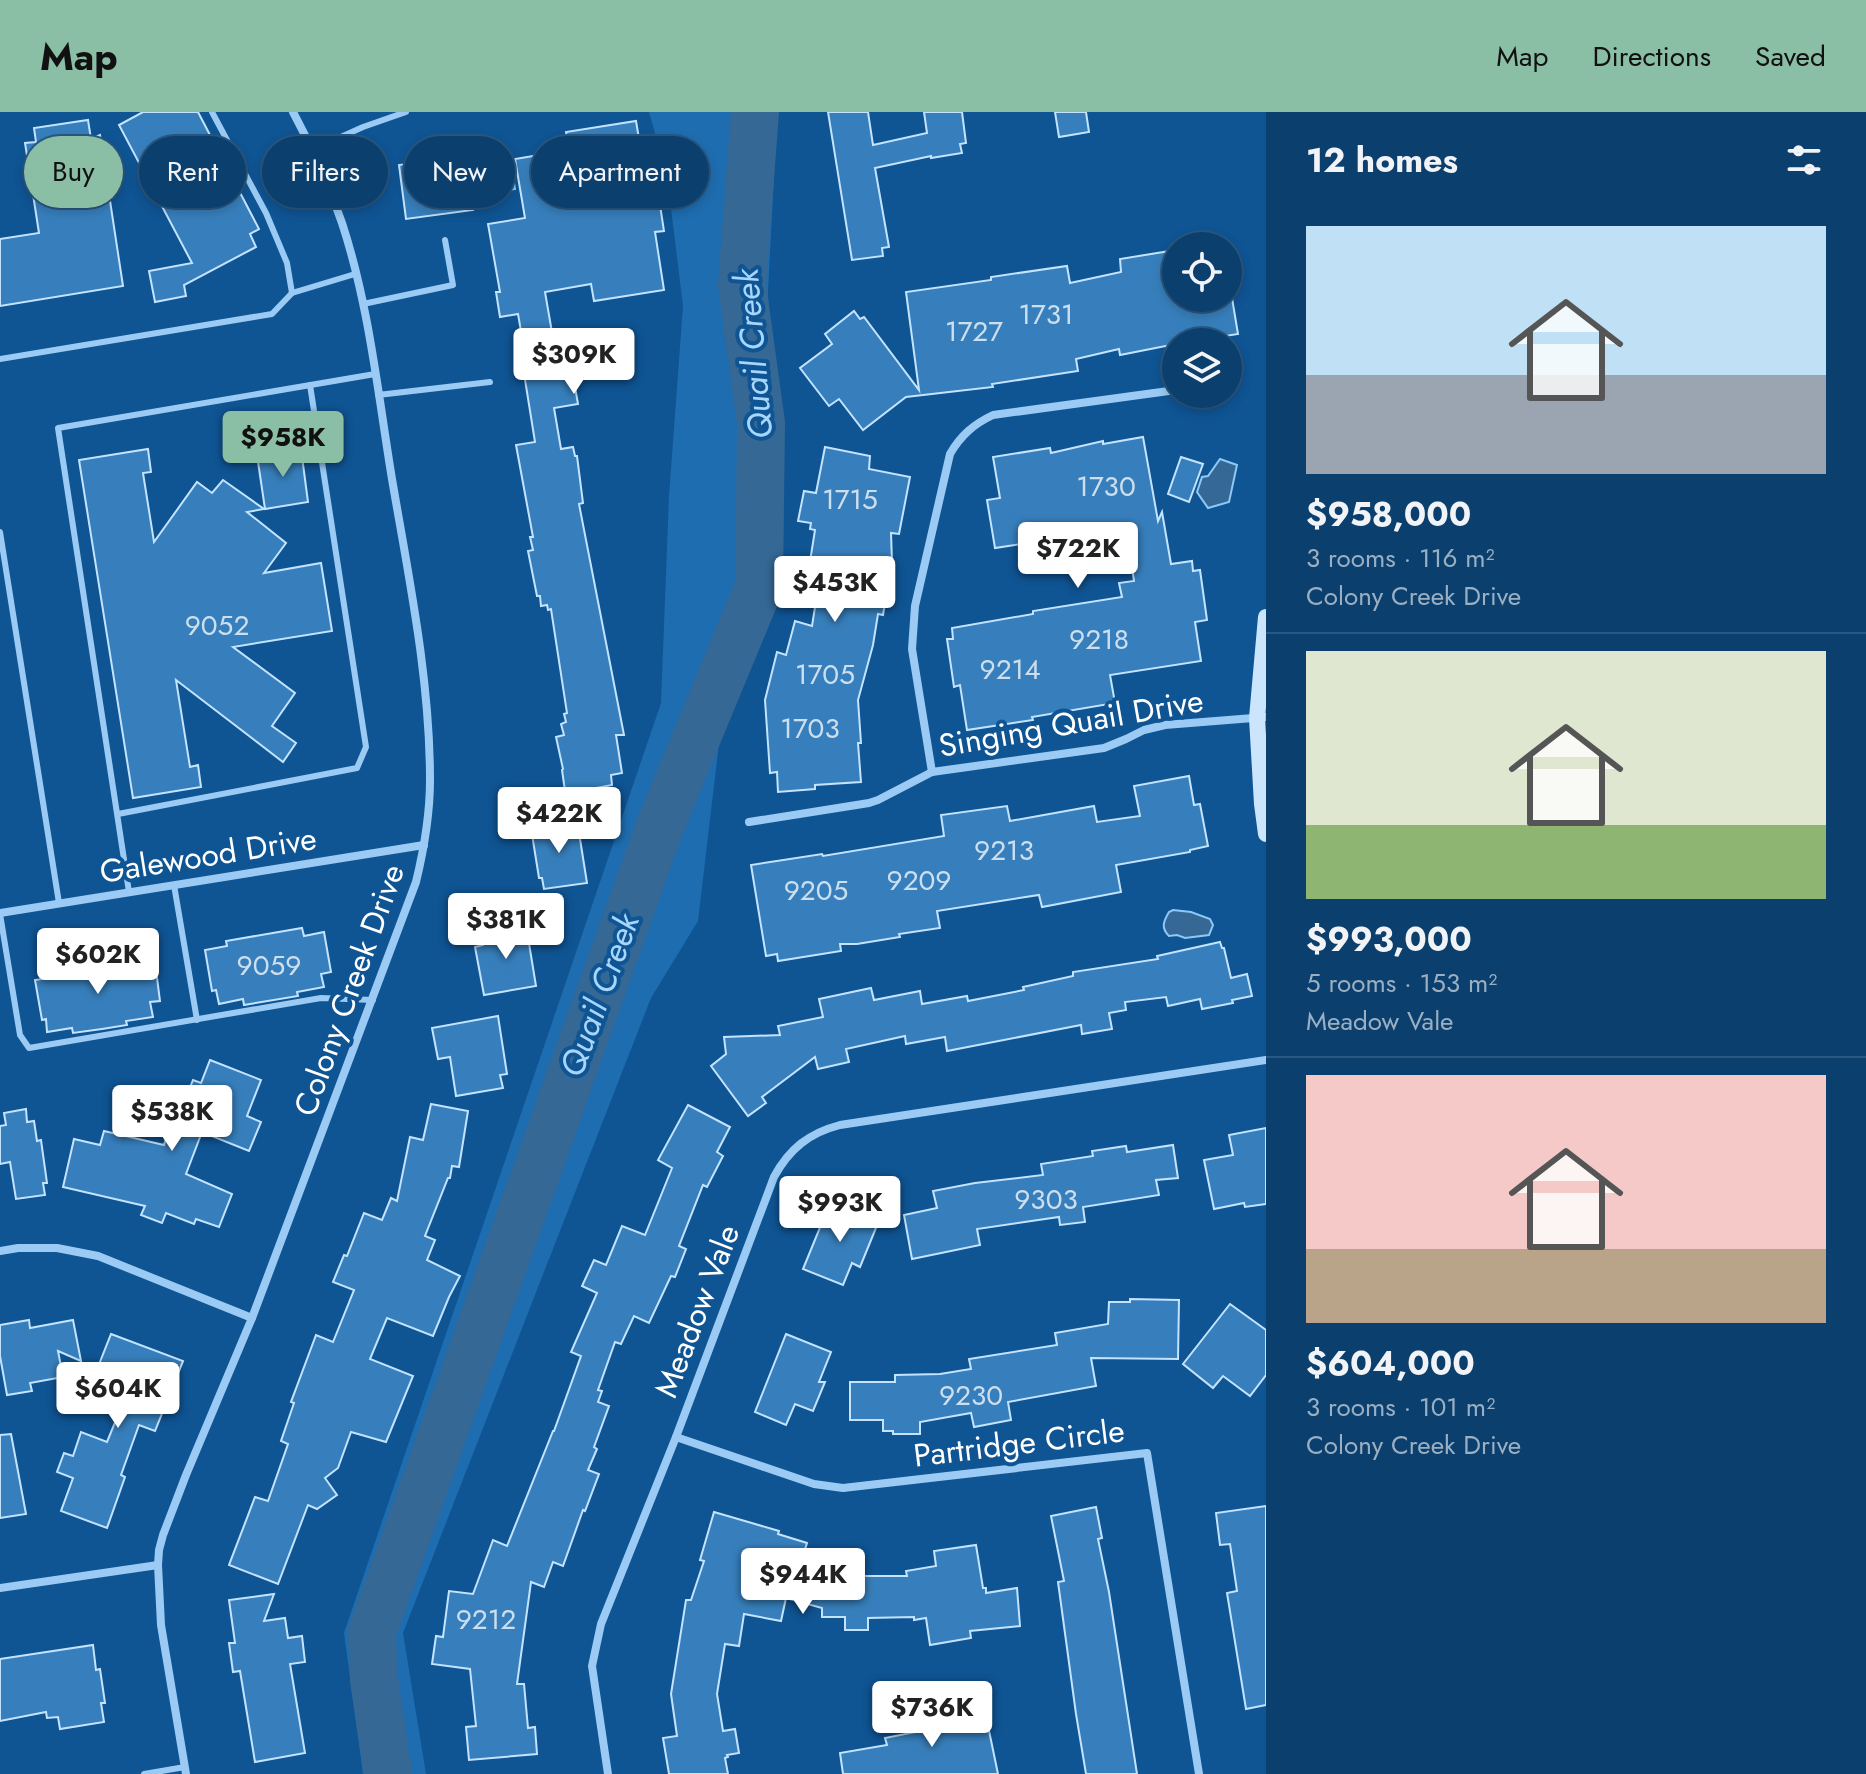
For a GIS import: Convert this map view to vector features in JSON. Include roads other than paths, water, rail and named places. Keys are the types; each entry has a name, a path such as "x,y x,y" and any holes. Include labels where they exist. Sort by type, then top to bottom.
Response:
{"main road":[{"path":"1266,617 1262,717 1262,804 1266,834"}],"street":[{"name":"Colony Creek Drive","path":"293,112 305,136"},
{"name":"Colony Creek Drive","path":"186,1770 161,1625 159,1550 181,1487 252,1318 373,1000 416,882 424,845 430,782 422,656 363,304 336,208"},
{"path":"932,772 912,649 915,606 950,454 959,439 978,422 993,415 1162,392"},
{"name":"Singing Quail Drive","path":"749,822 869,803 932,772 1104,748 1144,730 1165,725 1262,717"},
{"name":"Galewood Drive","path":"0,914 424,845"},
{"name":"Meadow Vale","path":"608,1774 592,1666 601,1624 676,1437 774,1177 786,1156 816,1133 840,1125 1266,1060"},
{"path":"0,1251 57,1248 98,1256 252,1318"},
{"name":"Partridge Circle","path":"676,1437 814,1484 843,1488 1147,1453 1199,1774"},
{"path":"0,1588 158,1565"}],"lane":[{"path":"212,112 266,213 287,263 292,293"},
{"path":"343,136 406,112"},
{"path":"363,304 453,285 445,240"},
{"path":"0,359 272,314 292,293 355,274"},
{"path":"129,892 58,428 375,374"},
{"path":"378,395 490,382"},
{"path":"118,814 357,768 366,747 310,385"},
{"path":"0,532 59,903"},
{"path":"174,885 197,1020"},
{"path":"0,914 20,1035 29,1048 321,998 373,1000"},
{"path":"0,967 9,966"},
{"path":"144,1774 186,1770"}],"waterway":[{"name":"Quail Creek","path":"388,1774 374,1680 372,1632 660,826 759,587 761,423 742,285 755,112"}]}
